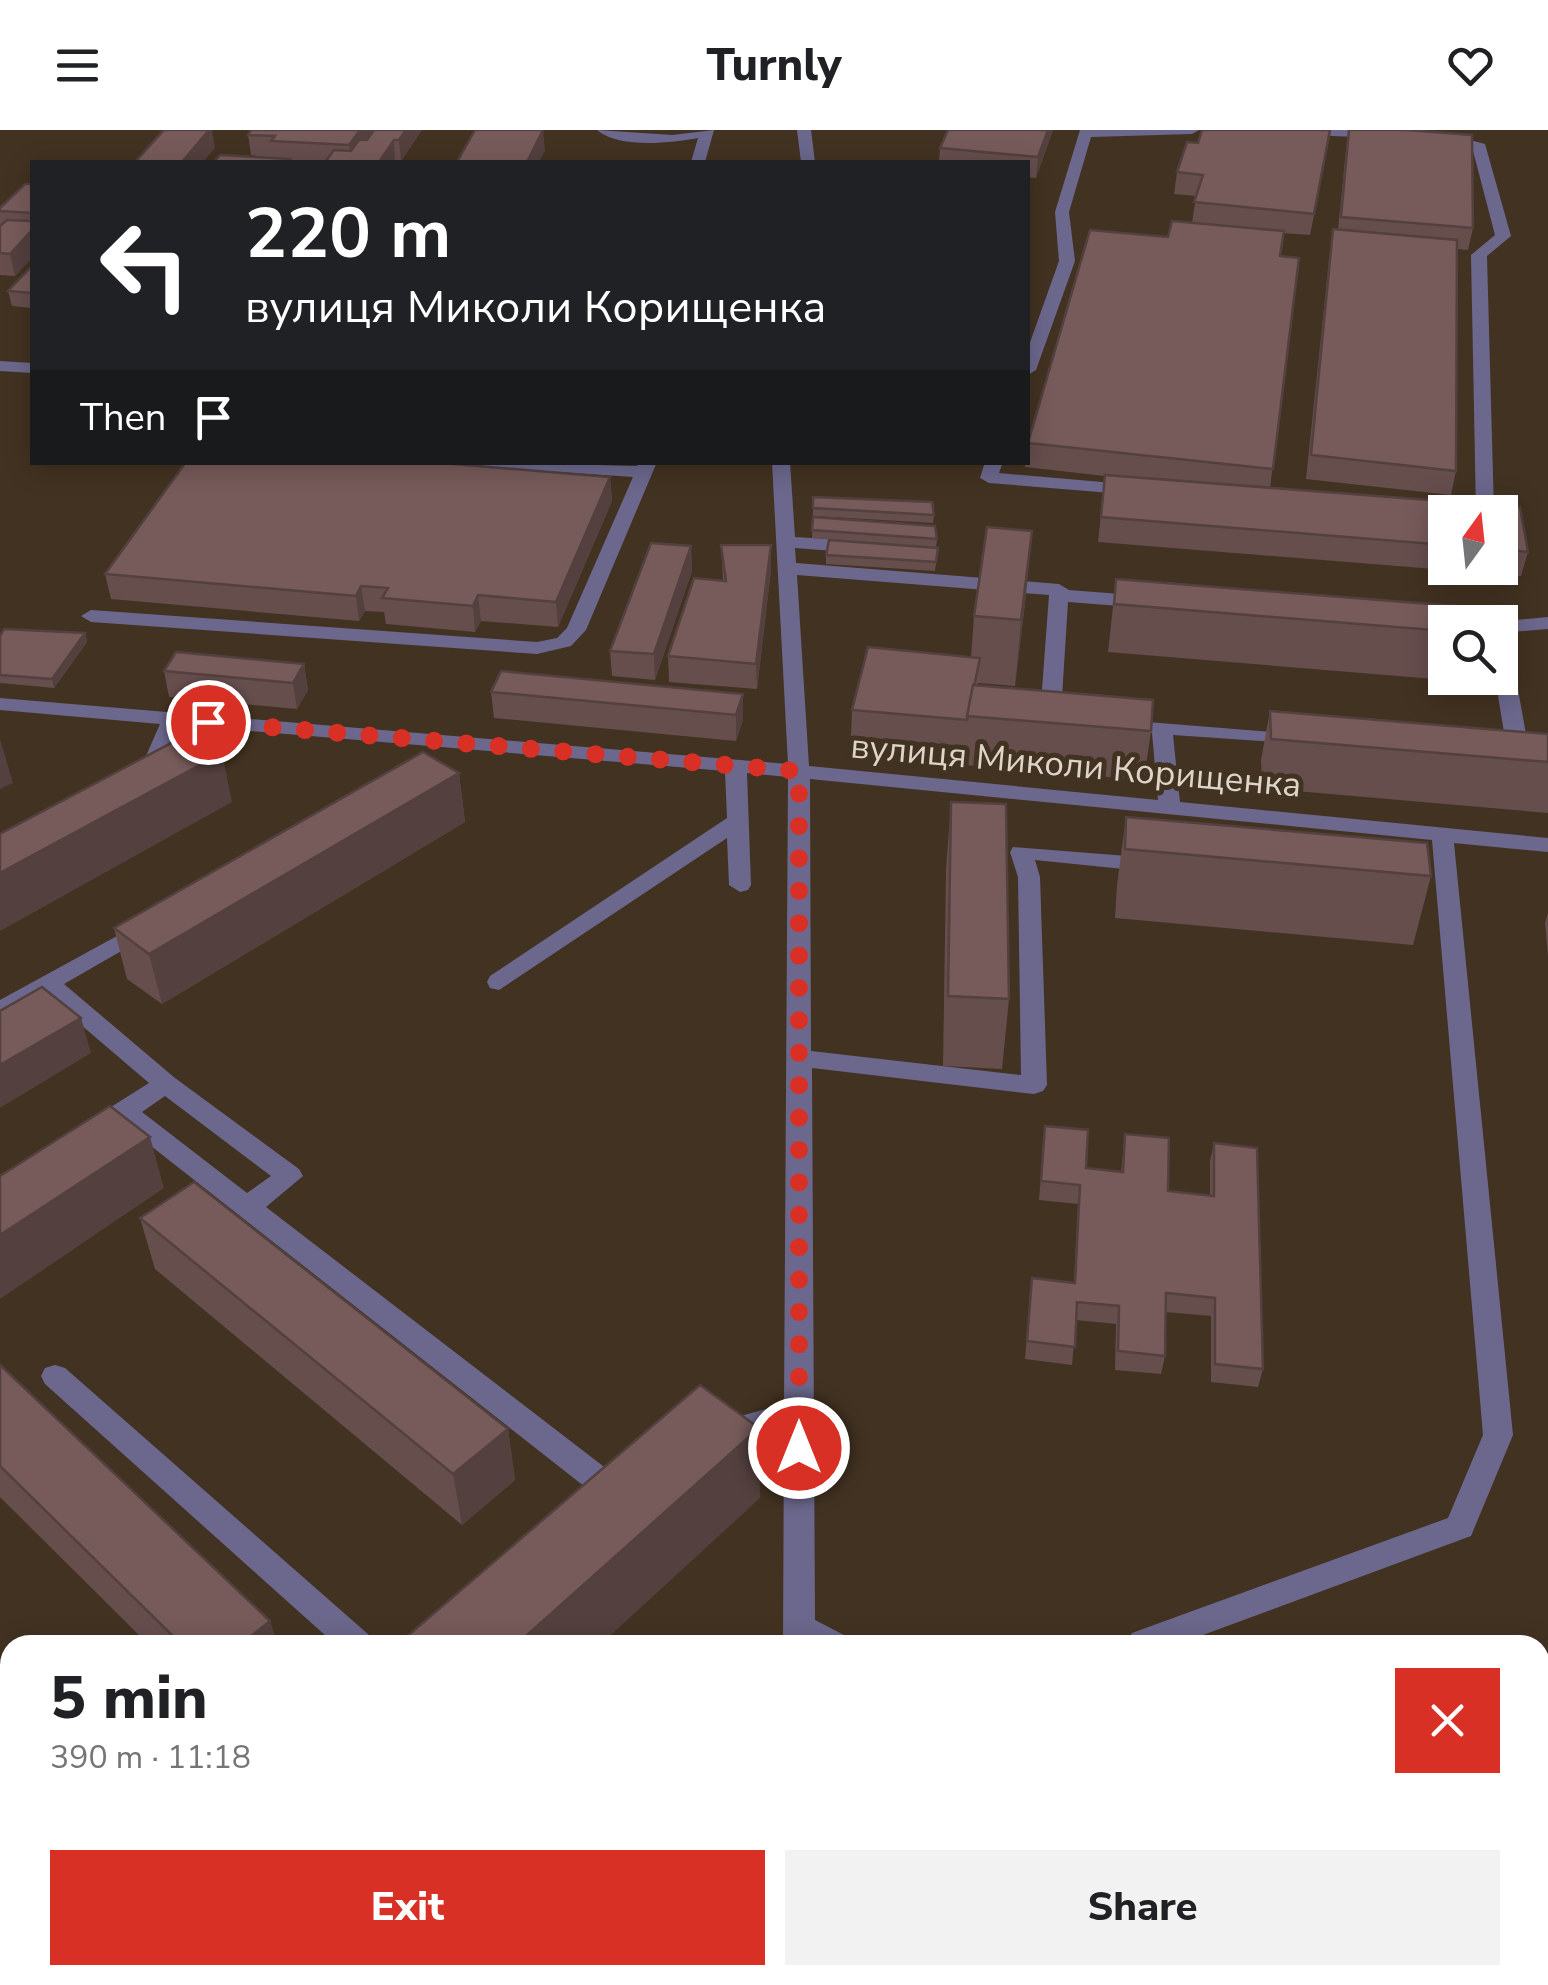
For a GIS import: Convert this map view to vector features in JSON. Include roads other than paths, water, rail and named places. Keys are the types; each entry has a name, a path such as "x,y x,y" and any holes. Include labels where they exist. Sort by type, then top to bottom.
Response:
{"street":[{"path":"604,130 611,134 672,139 706,131 699,160"},
{"path":"804,130 808,160"},
{"path":"1030,364 1067,261 1062,212 1085,134 1192,130"},
{"path":"1283,130 1391,134"},
{"path":"1439,135 1478,144 1502,236 1478,255 1485,495"},
{"path":"0,366 30,368"},
{"path":"91,616 537,648 564,642 576,630 646,467 581,465"},
{"path":"782,465 794,520 786,542 799,771 799,1635"},
{"path":"993,465 988,478 1147,491"},
{"path":"786,542 878,548"},
{"path":"788,568 1059,590 1050,717 1314,742"},
{"path":"1058,595 1174,604"},
{"path":"1518,626 1548,623"},
{"path":"1504,760 1523,762 1510,695"},
{"name":"вулиця Миколи Корищенка","path":"0,704 799,771 1548,845"},
{"path":"121,778 155,760 172,719"},
{"path":"1162,728 1169,806"},
{"path":"433,763 466,744"},
{"path":"736,766 740,886"},
{"path":"499,982 736,822"},
{"path":"1166,1635 1460,1527 1498,1435 1438,888 1442,832"},
{"path":"799,1058 1034,1085 1029,878 1021,852 1174,866"},
{"path":"0,1012 166,916"},
{"path":"48,984 166,1084 290,1176 246,1207"},
{"path":"62,1150 166,1084"},
{"path":"124,1112 604,1485"},
{"path":"54,1376 347,1635"},
{"path":"695,1439 799,1412"},
{"path":"576,1510 630,1463"}]}
